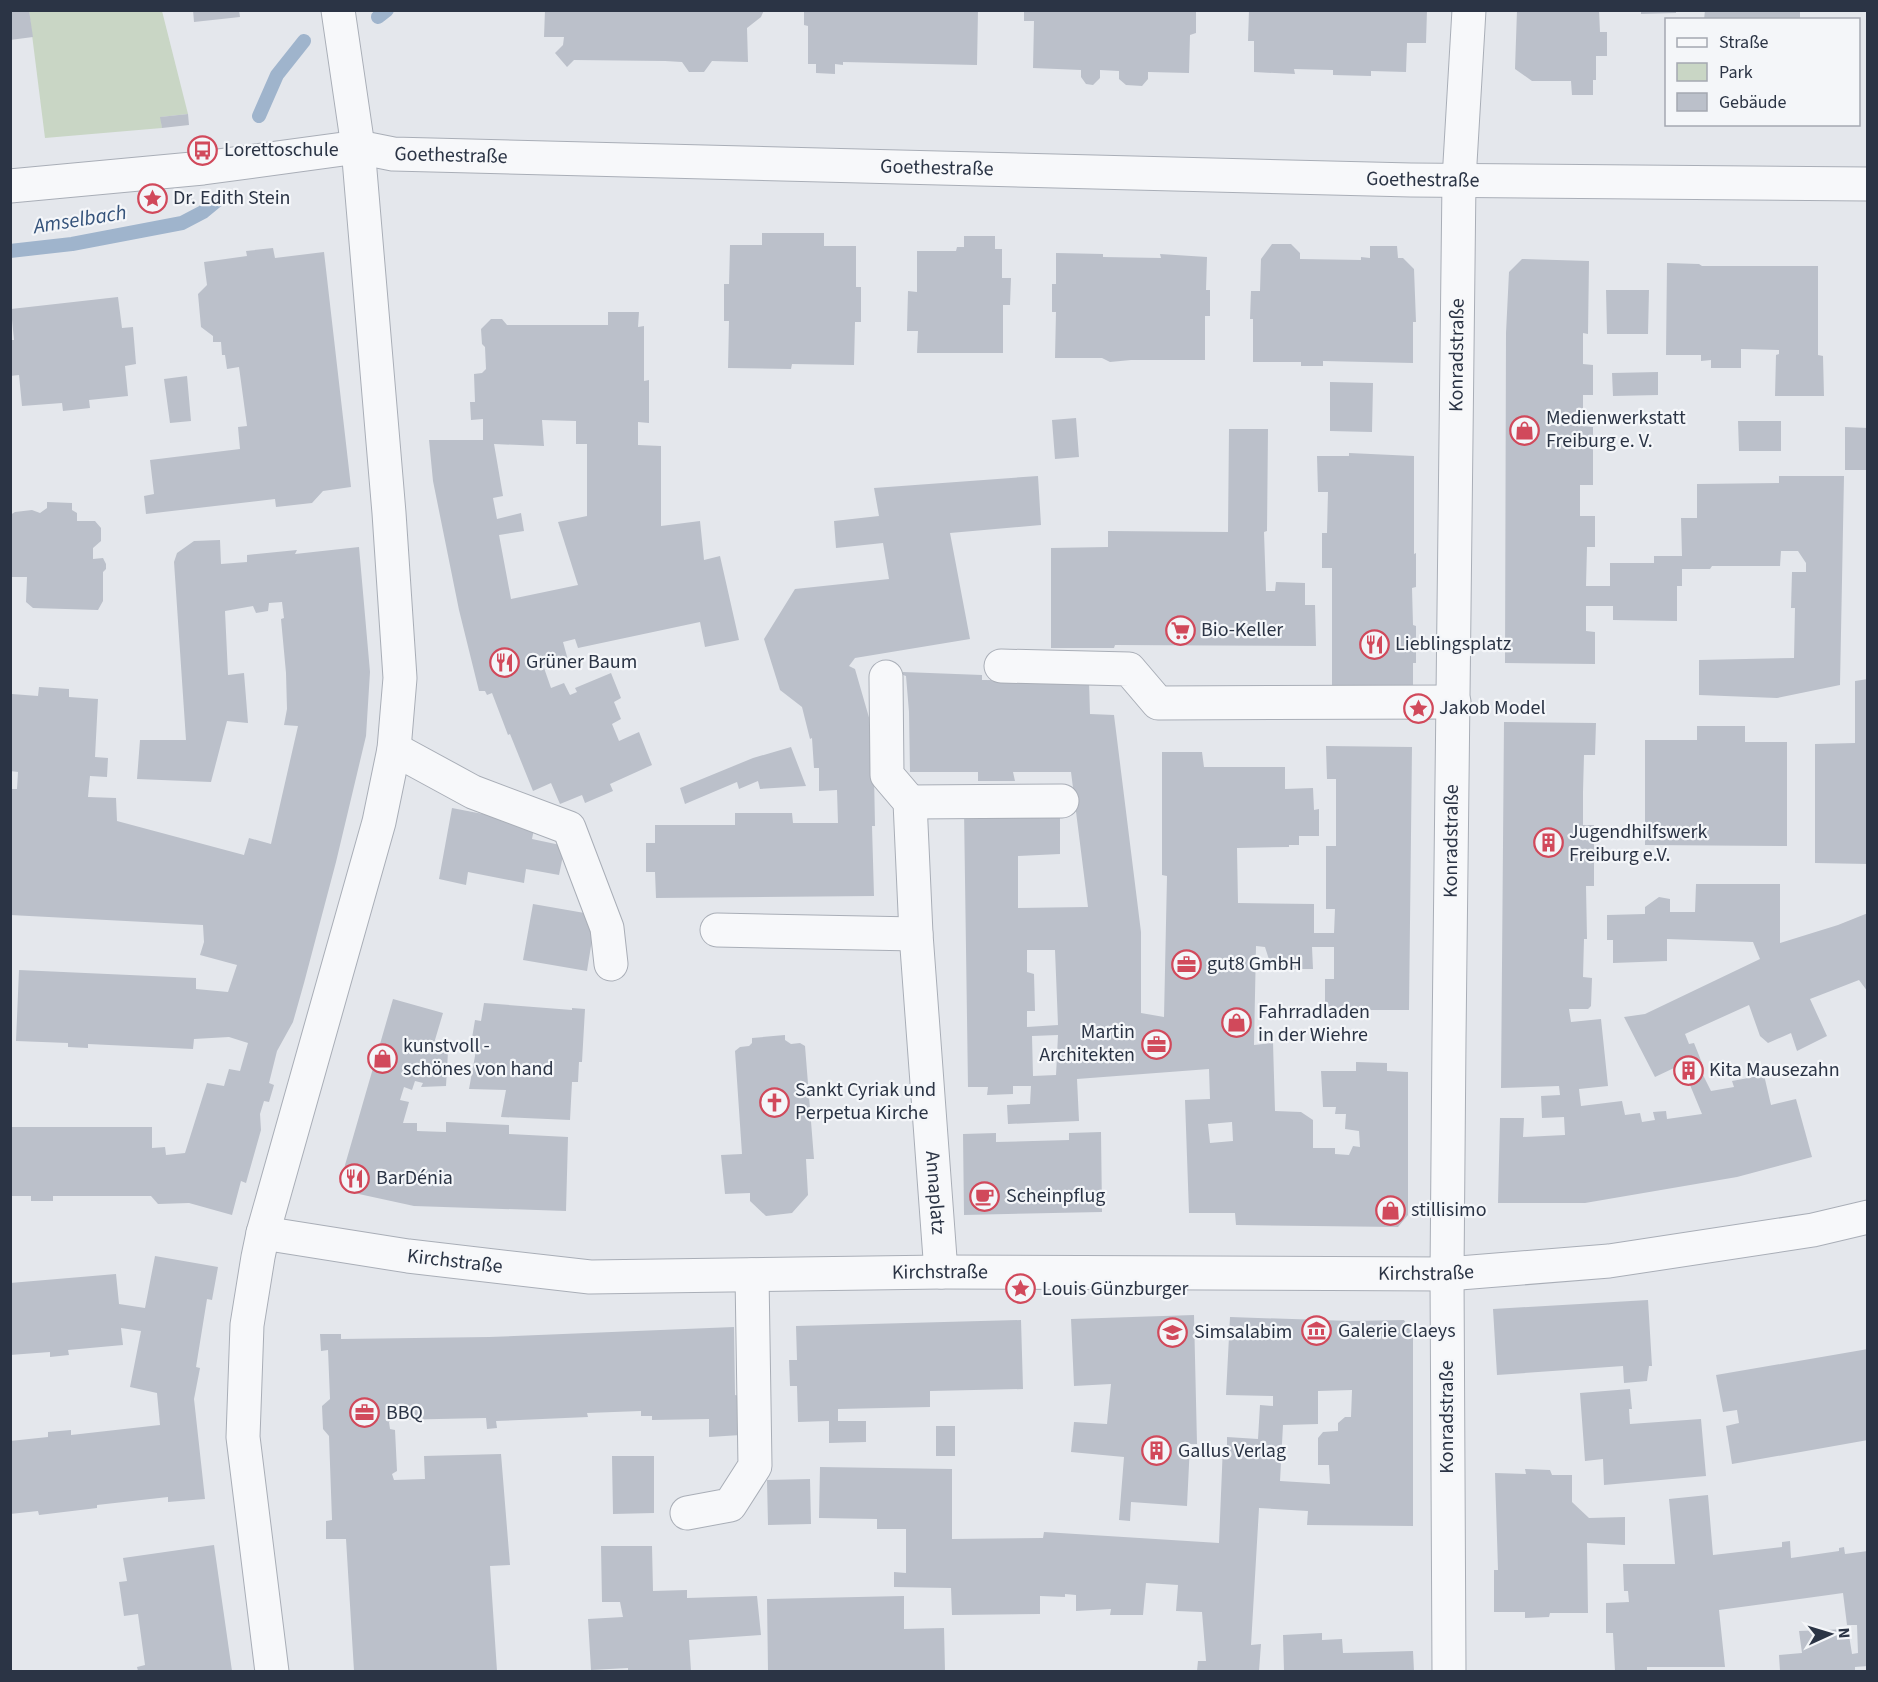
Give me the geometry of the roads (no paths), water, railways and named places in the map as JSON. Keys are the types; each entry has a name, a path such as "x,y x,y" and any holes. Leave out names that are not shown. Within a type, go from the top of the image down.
{"street":[{"path":"272,1671 243,1437 247,1325 263,1233 379,822 394,749 400,678 389,513 358,147 338,10"},
{"name":"Konradstraße","path":"1449,1671 1447,1274 1460,180 1469,10"},
{"name":"Goethestraße","path":"10,186 203,168 358,147 393,154 1460,180 1868,184"},
{"path":"1001,666 1129,669 1158,703 1454,702"},
{"path":"886,677 887,776 910,802 1062,801"},
{"path":"394,749 473,792 569,828 607,928 611,964"},
{"name":"Annaplatz","path":"910,802 916,934 942,1272"},
{"path":"717,930 916,934"},
{"name":"Kirchstraße","path":"263,1233 408,1256 590,1276 942,1272 1447,1274 1609,1261 1813,1230 1868,1218"},
{"path":"687,1513 730,1505 755,1466 752,1275"}],"waterway":[{"name":"Amselbach","path":"378,17 387,10"},
{"name":"Amselbach","path":"259,116 277,75 304,41"},
{"name":"Amselbach","path":"10,251 72,244 182,223 203,212 220,198"}],"place":[{"name":"Lorettoschule","path":"203,150"},
{"name":"Dr. Edith Stein","path":"152,198"},
{"name":"Medienwerkstatt Freiburg e. V.","path":"1525,430"},
{"name":"Bio-Keller","path":"1180,630"},
{"name":"Lieblingsplatz","path":"1374,644"},
{"name":"Grüner Baum","path":"505,662"},
{"name":"Jakob Model","path":"1418,708"},
{"name":"Jugendhilfswerk Freiburg e.V.","path":"1548,843"},
{"name":"gut8 GmbH","path":"1186,964"},
{"name":"Fahrradladen in der Wiehre","path":"1237,1023"},
{"name":"Martin Architekten","path":"1156,1044"},
{"name":"kunstvoll - schönes von hand","path":"382,1058"},
{"name":"Kita Mausezahn","path":"1688,1070"},
{"name":"Sankt Cyriak und Perpetua Kirche","path":"774,1102"},
{"name":"BarDénia","path":"355,1178"},
{"name":"Scheinpflug","path":"985,1196"},
{"name":"stillisimo","path":"1390,1210"},
{"name":"Louis Günzburger","path":"1021,1289"},
{"name":"Galerie Claeys","path":"1317,1331"},
{"name":"Simsalabim","path":"1173,1332"},
{"name":"BBQ","path":"365,1413"},
{"name":"Gallus Verlag","path":"1157,1451"}]}
